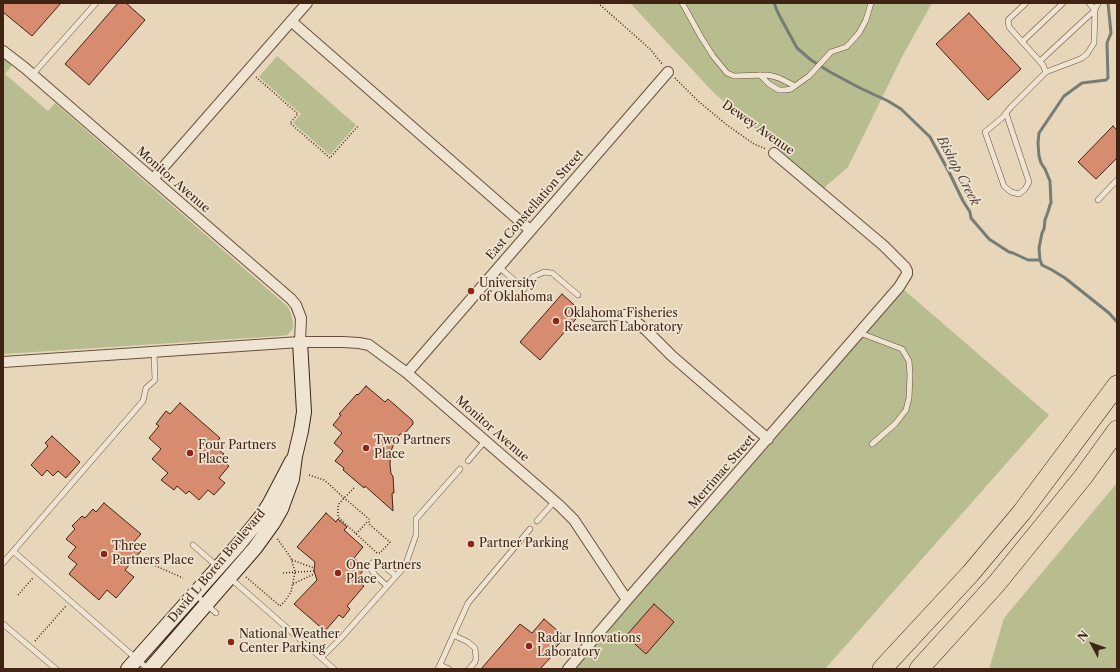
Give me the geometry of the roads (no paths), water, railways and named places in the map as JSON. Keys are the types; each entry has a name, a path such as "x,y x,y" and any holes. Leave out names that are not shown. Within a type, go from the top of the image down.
{"highway":[{"path":"882,669 970,574 1017,517 1117,385"},
{"path":"919,669 997,583 1083,477 1117,430"}],"street":[{"path":"154,179 307,3"},
{"path":"291,22 530,230"},
{"name":"Monitor Avenue","path":"3,51 33,74 291,299 296,305 301,318 300,342"},
{"name":"East Constellation Street","path":"407,373 668,72"},
{"name":"Dewey Avenue","path":"774,153 884,246 905,267 907,274 895,291"},
{"name":"Merrimac Street","path":"568,669 895,291"},
{"path":"596,316 621,314 626,315 635,321 672,356 768,439"},
{"name":"Monitor Avenue","path":"3,362 300,342 343,342 369,345 407,373 555,501 574,520 627,600"},
{"name":"David L Boren Boulevard","path":"149,669 211,609 230,578 270,536 273,523 286,498 292,479 304,412 300,342"},
{"name":"David L Boren Boulevard","path":"132,664 261,517 295,456"}],"lane":[{"path":"33,74 96,3"},
{"path":"682,3 713,56 727,73 734,76 766,75 779,78 795,86"},
{"path":"760,75 769,84 779,90 791,89 809,76 831,52 846,47 850,43 859,33 866,20 871,3"},
{"path":"1026,3 1008,20 1009,27 1040,61 1046,72"},
{"path":"1022,42 1063,3"},
{"path":"1089,3 1095,10"},
{"path":"1006,113 1028,182 1025,189 1019,194 1011,192 1004,186 985,132 1002,118 1006,113 1011,107 1046,72 1082,58 1091,49 1094,43 1095,10 1098,3"},
{"path":"1040,61 1095,10"},
{"path":"1098,200 1117,180"},
{"path":"499,267 524,289 533,278 544,272 552,273 578,295"},
{"path":"860,332 902,349 909,361 909,398 906,410 895,424 872,444"},
{"path":"3,563 143,401 146,388 155,380 154,352"},
{"path":"468,461 485,441"},
{"path":"321,658 342,637 405,566 416,535 416,519 460,469"},
{"path":"537,521 555,501"},
{"path":"252,527 270,536"},
{"path":"449,669 439,667 471,599 530,529"},
{"path":"193,545 334,669"},
{"path":"13,551 70,601 132,664 149,669"},
{"path":"387,586 375,574 371,568 371,564 375,561 379,562 396,576"},
{"path":"194,594 211,609"},
{"path":"3,624 56,669"},
{"path":"454,635 468,642 474,648 476,658 475,662 469,669"}],"waterway":[{"name":"Bishop Creek","path":"774,3 797,48 811,60 830,72 901,109 930,137 970,212 971,218 989,239 1009,252 1028,260 1040,260"},
{"path":"1108,3 1111,33 1107,43 1108,78 1106,80 1082,83 1064,96 1039,133 1039,156 1050,181 1051,203 1045,220 1039,248 1042,265 1065,278 1109,313 1117,322"}],"place":[{"name":"University of Oklahoma","path":"471,291"},
{"name":"Oklahoma Fisheries Research Laboratory","path":"556,321"},
{"name":"Two Partners Place","path":"366,448"},
{"name":"Four Partners Place","path":"190,453"},
{"name":"Partner Parking","path":"471,544"},
{"name":"Three Partners Place","path":"104,554"},
{"name":"One Partners Place","path":"338,573"},
{"name":"National Weather Center Parking","path":"231,642"},
{"name":"Radar Innovations Laboratory","path":"529,646"}]}
